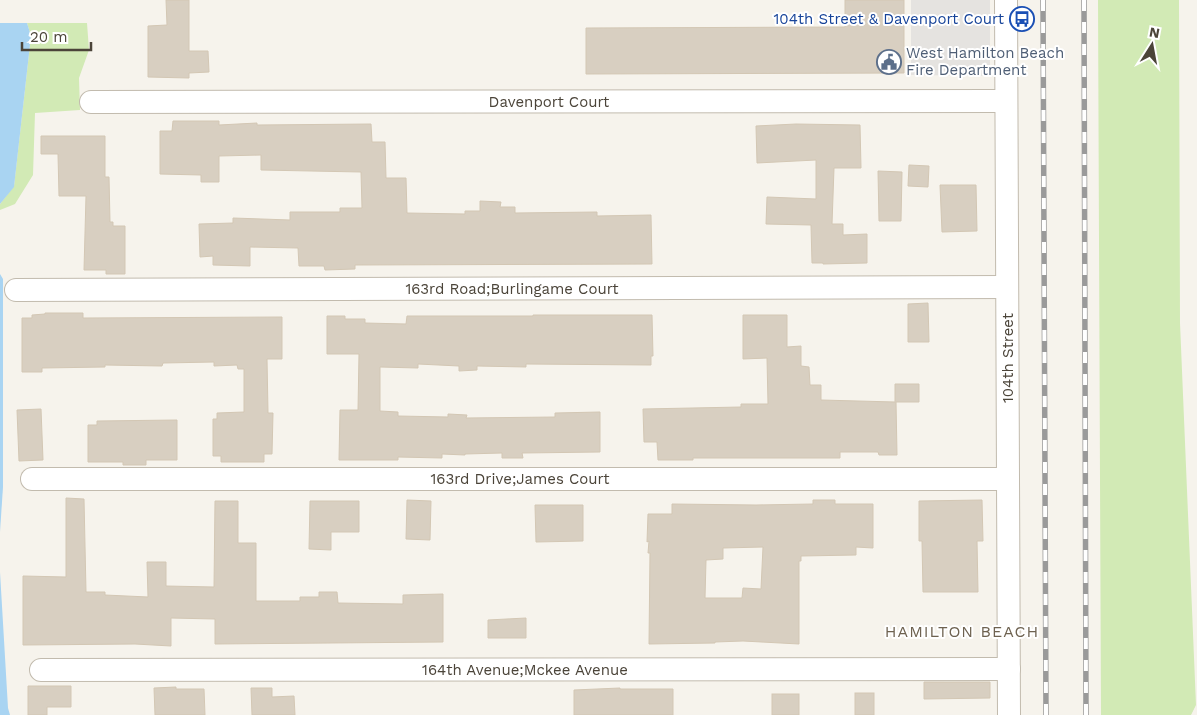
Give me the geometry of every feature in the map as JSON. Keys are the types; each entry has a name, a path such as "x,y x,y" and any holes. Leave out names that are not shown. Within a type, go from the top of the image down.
{"street":[{"name":"104th Street","path":"1006,0 1009,715"},
{"name":"Davenport Court","path":"91,102 1006,101"},
{"name":"163rd Road;Burlingame Court","path":"16,290 1007,287"},
{"name":"163rd Drive;James Court","path":"32,478 1008,479"},
{"name":"164th Avenue;Mckee Avenue","path":"41,670 1009,669"}],"green space":[{"path":"1098,0 1179,0 1180,323 1196,705 1191,715 1101,715"},
{"path":"27,23 87,23 89,50 79,78 80,110 35,113 33,175 15,204 0,210 0,204 14,186 31,36"}],"shaded area":[{"path":"911,0 990,0 990,76 911,75"}],"water":[{"path":"0,0 13,0 27,23 31,36 14,187 0,204"},
{"path":"0,274 3,279 3,487 0,532"},
{"path":"0,572 8,708 10,715 0,715"}],"pier":[{"path":"0,0 16,0 29,23 0,23"}],"building":[{"path":"166,0 189,0 189,51 208,51 209,72 189,73 189,78 148,77 148,26 167,25"},
{"path":"845,0 904,0 904,73 586,74 586,28 845,27"},
{"path":"173,121 219,121 219,125 257,123 257,125 371,124 372,142 385,142 386,178 406,178 407,213 465,214 465,211 480,211 480,201 501,202 500,207 515,207 515,213 597,212 597,216 651,215 652,264 355,265 355,269 325,270 324,266 299,266 298,248 250,247 250,266 213,265 213,256 200,257 199,224 233,223 233,218 290,220 290,212 340,212 340,208 362,208 361,172 261,170 261,155 219,156 219,182 201,182 201,175 160,174 160,131 172,131"},
{"path":"796,124 860,125 861,168 834,168 832,224 843,224 843,235 867,234 867,263 812,263 811,225 766,224 767,197 816,199 816,160 757,163 756,126"},
{"path":"41,136 105,136 105,177 109,177 110,222 113,222 113,226 125,226 125,274 106,274 106,270 84,270 86,196 59,196 58,154 41,154"},
{"path":"909,165 929,166 928,187 908,186"},
{"path":"878,171 902,172 901,221 879,221"},
{"path":"940,185 976,185 977,231 942,232"},
{"path":"928,303 929,342 908,342 908,304"},
{"path":"83,313 83,318 282,317 282,359 267,359 268,413 273,413 272,454 264,454 264,462 221,462 221,456 213,456 213,419 217,419 217,413 244,412 244,369 238,369 237,365 214,366 214,362 163,363 162,366 105,365 105,367 42,368 42,372 22,372 22,318 32,318 32,315"},
{"path":"652,315 653,356 651,356 651,365 526,364 526,367 477,366 477,370 459,371 459,366 418,364 418,368 380,367 380,411 398,412 398,416 448,417 448,414 467,415 466,418 555,417 555,413 600,412 600,452 522,453 523,458 502,458 502,453 442,454 442,458 398,457 398,460 339,460 340,410 358,410 359,354 327,354 327,316 345,316 345,319 365,319 365,323 406,324 407,316"},
{"path":"743,315 787,315 787,347 801,346 801,366 809,367 810,385 821,385 821,400 895,402 895,384 919,384 919,402 896,402 897,455 879,455 878,452 840,452 840,458 693,458 693,460 658,460 657,442 644,442 643,409 741,407 741,404 768,404 767,358 743,359"},
{"path":"41,409 43,460 19,461 17,410"},
{"path":"177,420 177,460 146,460 146,465 123,465 123,462 88,462 88,425 97,425 97,421"},
{"path":"66,498 84,499 86,592 105,592 105,595 148,597 147,562 166,562 166,586 214,587 215,501 238,501 238,543 256,543 256,601 300,601 300,597 319,597 319,592 337,592 338,603 403,604 403,595 443,594 443,642 215,644 215,619 171,618 171,646 135,644 23,645 23,576 66,577"},
{"path":"407,500 431,501 430,540 406,539"},
{"path":"813,500 835,500 835,504 873,504 873,548 856,547 856,555 801,556 801,561 799,561 799,644 743,641 649,644 650,553 648,553 649,541 647,542 648,514 672,514 672,504 813,504","holes":["763,547 761,589 743,588 742,598 705,598 706,560 723,559 723,548"]},
{"path":"982,500 983,541 977,541 978,592 923,592 922,541 919,541 919,501"},
{"path":"310,501 359,501 359,532 331,532 331,550 309,549"},
{"path":"535,505 583,505 583,541 536,542"},
{"path":"526,618 526,638 488,638 488,620"},
{"path":"924,682 990,682 990,698 924,699"},
{"path":"28,686 71,686 71,707 47,707 47,715 28,715"},
{"path":"176,687 176,689 204,689 205,715 155,715 154,688"},
{"path":"251,688 272,688 272,697 294,696 295,715 252,715"},
{"path":"620,688 673,689 673,715 574,715 574,690"},
{"path":"855,693 874,693 874,715 855,715"},
{"path":"772,694 799,694 799,715 772,715"}],"railway":[{"path":"1043,0 1046,715"},
{"path":"1084,0 1086,715"}],"place":[{"name":"104th Street & Davenport Court","path":"1022,19"},
{"name":"West Hamilton Beach Fire Department","path":"889,62"}],"district":[{"name":"HAMILTON BEACH","path":"962,631"}]}
